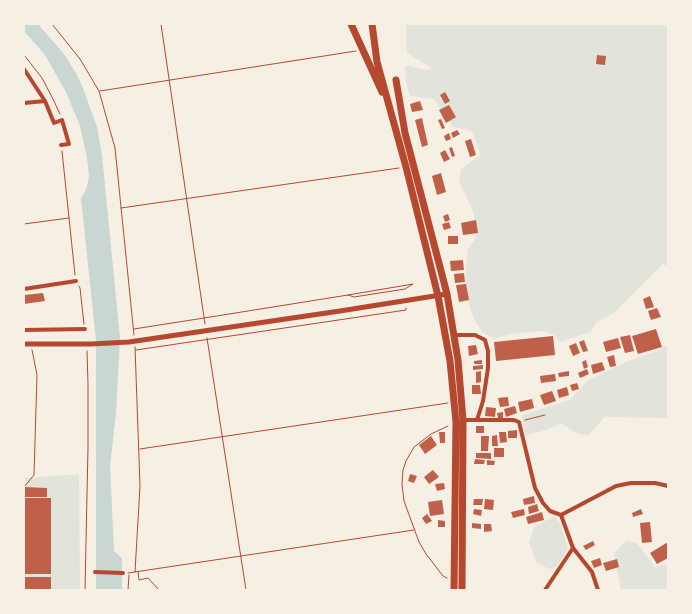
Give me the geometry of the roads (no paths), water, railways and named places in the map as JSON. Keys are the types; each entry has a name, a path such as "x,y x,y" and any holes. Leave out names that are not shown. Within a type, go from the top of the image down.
{"main road":[{"path":"351,24 391,113"},
{"path":"372,24 377,62 406,166 438,296 450,361 454,402 458,421 454,586"},
{"path":"396,80 405,133 447,294 454,335 458,421 462,590"}],"street":[{"path":"24,69 44,101 54,123 62,120 69,144 61,145"},
{"path":"24,103 44,101"},
{"path":"24,289 76,281"},
{"path":"24,344 91,344 129,342 447,294"},
{"path":"24,330 85,329"},
{"path":"454,335 475,335 484,340 488,351 488,368 484,395 476,420"},
{"path":"458,421 514,420 519,422 535,488 543,503 550,511 561,515 616,486 631,483 655,483 668,486"},
{"path":"561,515 573,548 592,572 598,590"},
{"path":"545,590 573,548"},
{"path":"95,572 123,573"}]}
